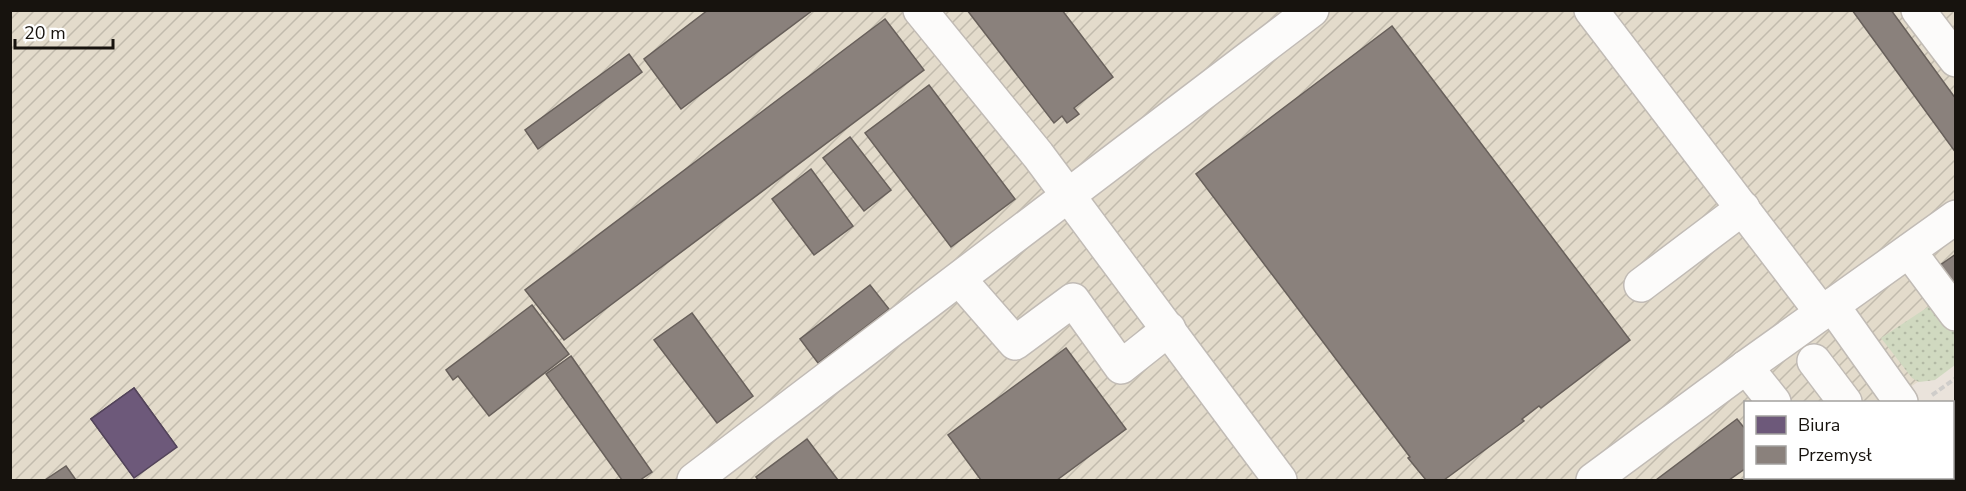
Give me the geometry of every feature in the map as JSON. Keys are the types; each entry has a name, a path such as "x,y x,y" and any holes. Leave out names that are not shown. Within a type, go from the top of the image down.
{"lane":[{"path":"920,10 1038,155 1280,480"},
{"path":"694,480 960,280 1312,10"},
{"path":"1591,10 1743,208 1827,309 1913,401"},
{"path":"1918,10 1956,60"},
{"path":"1641,285 1743,208"},
{"path":"1593,480 1956,217"},
{"path":"1909,251 1956,314"},
{"path":"960,280 1015,343 1073,300 1121,367 1169,329"},
{"path":"1814,361 1844,401"},
{"path":"1746,367 1773,401"}],"path":[{"path":"1913,401 1956,378"}],"shaded area":[{"path":"10,11 1955,11 1955,357 1889,401 1744,401 1744,479 1774,479 1772,480 11,480"}],"green space":[{"path":"1937,301 1955,327 1955,365 1935,380 1919,382 1912,378 1881,338"}],"building: Biura":[{"path":"134,388 176,446 134,477 91,419"},
{"path":"134,388 177,447 134,478 91,419"}],"building: Przemysł":[{"path":"708,10 813,10 681,109 644,59"},
{"path":"967,10 1062,10 1113,77 1074,108 1079,114 1067,123 1062,116 1054,123"},
{"path":"1852,10 1891,10 1956,99 1956,153"},
{"path":"885,19 924,70 564,340 525,290"},
{"path":"1392,26 1630,340 1541,408 1539,406 1522,419 1524,421 1444,480 1426,480 1408,458 1410,457 1196,174"},
{"path":"629,54 642,72 538,149 525,130"},
{"path":"929,85 1015,199 951,247 865,133"},
{"path":"850,137 891,190 864,211 823,158"},
{"path":"811,169 853,226 814,255 772,199"},
{"path":"1956,254 1956,294 1936,268"},
{"path":"870,285 889,309 818,363 800,339"},
{"path":"532,305 569,354 489,416 458,376 453,380 446,370"},
{"path":"692,313 753,396 717,423 654,340"},
{"path":"1066,348 1126,429 1057,480 981,480 948,435"},
{"path":"571,356 652,472 640,480 622,480 546,374"},
{"path":"1737,419 1744,428 1744,469 1729,480 1656,480"},
{"path":"807,439 838,480 758,480 756,477"},
{"path":"66,466 76,480 45,480"}]}
